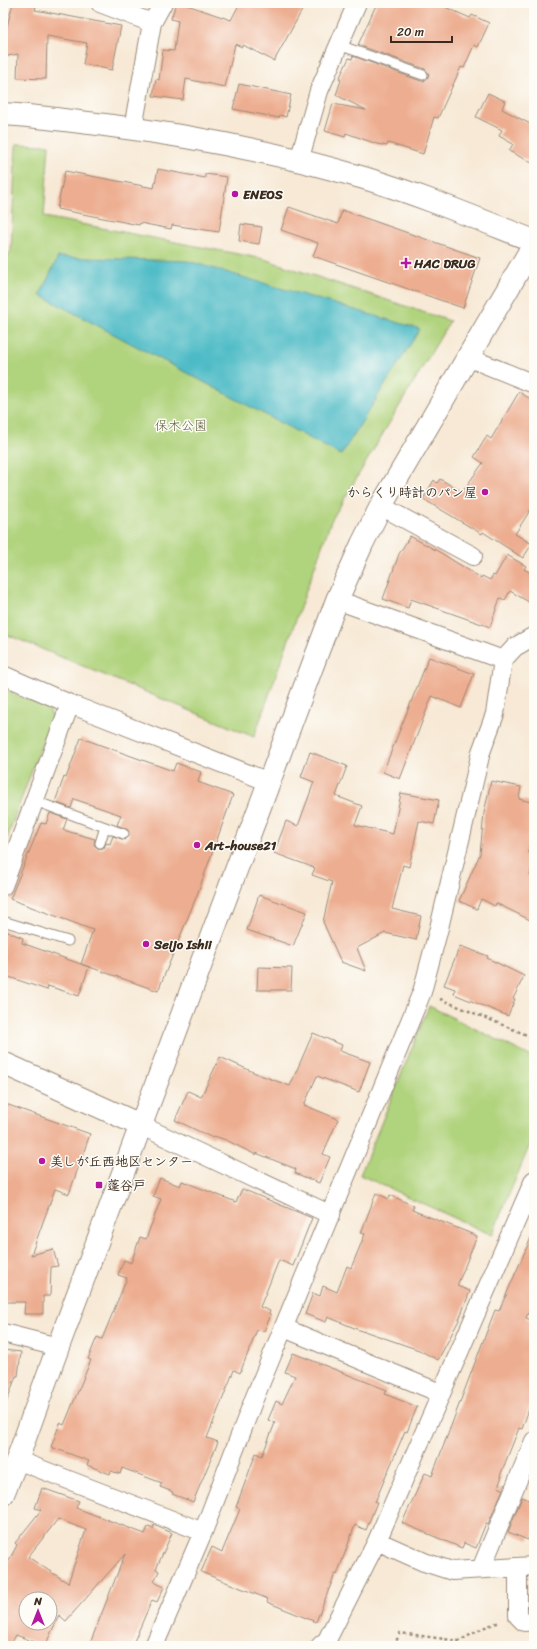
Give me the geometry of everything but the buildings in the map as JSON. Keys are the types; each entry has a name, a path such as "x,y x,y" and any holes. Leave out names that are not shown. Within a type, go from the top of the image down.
{"street":[{"path":"100,3 152,23"},
{"path":"133,128 152,23 163,3"},
{"path":"299,161 319,91 357,3"},
{"path":"3,114 31,115 133,128 218,142 299,161 364,178 407,193 534,243 381,506 337,600 140,1125 17,1460 3,1494"},
{"path":"467,357 534,384"},
{"path":"381,506 473,556"},
{"path":"337,600 503,660"},
{"path":"154,1646 203,1532 284,1328 422,992 439,928 481,752 495,714 503,660 515,647 534,636"},
{"path":"3,675 70,704 269,782"},
{"path":"3,886 70,704"},
{"path":"3,1063 140,1125 331,1215"},
{"path":"320,1646 327,1640 377,1541 440,1393 534,1180"},
{"path":"284,1328 440,1393"},
{"path":"3,1333 58,1347"},
{"path":"481,1569 534,1441"},
{"path":"17,1460 203,1532"},
{"path":"377,1541 424,1562 452,1571 526,1567 526,1618"}],"lane":[{"path":"339,45 423,75"},
{"path":"34,801 124,834"},
{"path":"100,843 105,827"},
{"path":"3,921 68,941"}],"path":[{"path":"422,992 534,1038"},
{"path":"394,1646 400,1633 459,1641 485,1627 526,1618"},
{"path":"459,1641 459,1646"}],"green space":[{"name":"保木公園","path":"16,144 49,145 44,217 264,259 450,321 331,521 254,737 3,633 3,263 11,251"},
{"path":"3,688 49,709 52,716 3,849"},
{"path":"429,1006 534,1058 534,1135 492,1235 360,1175"}],"water":[{"path":"58,257 188,261 420,329 341,455 40,295"}],"place":[{"name":"ENEOS","path":"235,194"},
{"name":"HAC DRUG","path":"406,263"},
{"name":"からくり時計のパン屋","path":"485,492"},
{"name":"Art-house21","path":"197,845"},
{"name":"Seijo Ishii","path":"146,944"},
{"name":"美しが丘西地区センター","path":"42,1161"},
{"name":"蓬谷戸","path":"99,1185"}]}
